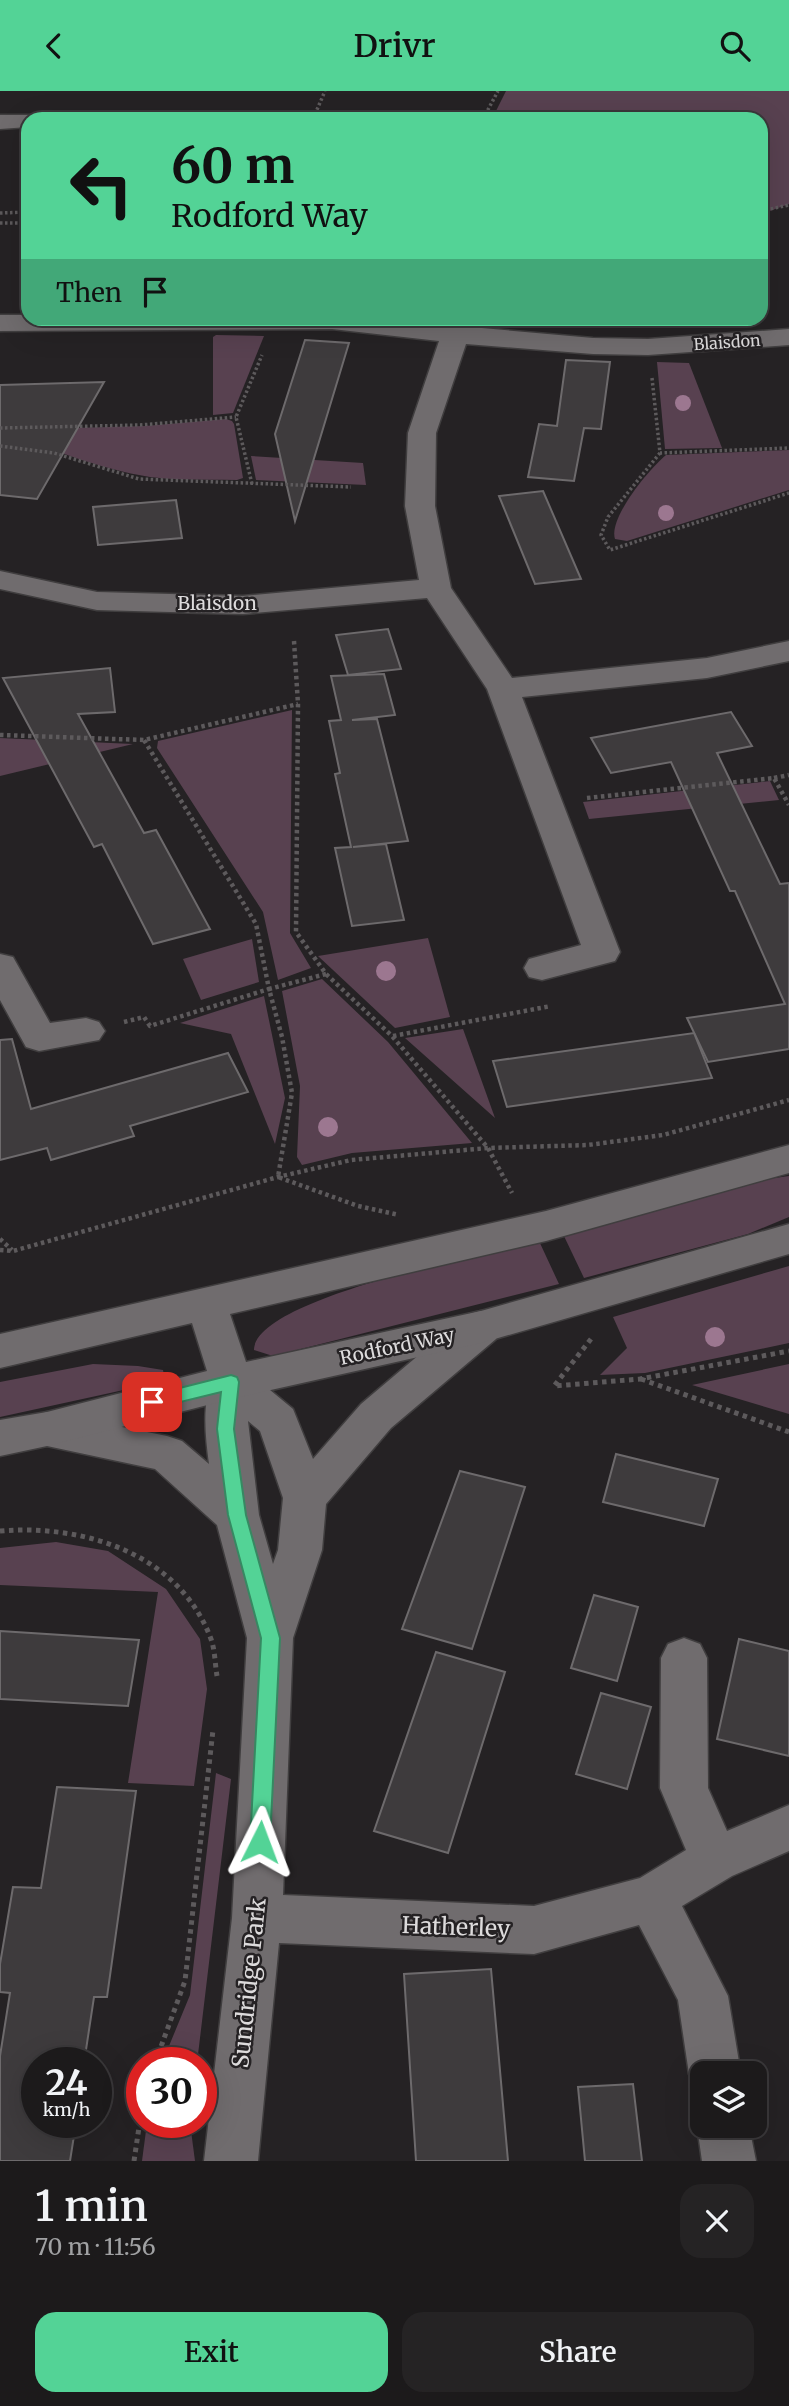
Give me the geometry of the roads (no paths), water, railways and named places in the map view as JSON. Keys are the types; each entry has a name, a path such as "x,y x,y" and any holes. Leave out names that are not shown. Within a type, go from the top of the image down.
{"street":[{"path":"0,122 21,120"},
{"name":"Blaisdon","path":"0,323 21,323"},
{"name":"Blaisdon","path":"376,326 593,346 648,347 789,337"},
{"path":"454,335 422,433 420,506 436,588 503,689 602,952 542,968"},
{"name":"Blaisdon","path":"0,580 97,601 243,605 436,588"},
{"path":"503,689 707,668 789,651"},
{"path":"0,966 39,1038 86,1031"},
{"path":"0,1351 546,1226 789,1160"},
{"name":"Rodford Way","path":"0,1437 47,1429 231,1382 481,1327 789,1239"},
{"path":"207,1305 231,1382"},
{"path":"305,1498 376,1416 481,1327"},
{"name":"Sundridge Park","path":"231,1382 278,1421 305,1498 300,1550 270,1638 257,1918 231,2161"},
{"name":"Sundridge Park","path":"231,1382 226,1429 237,1515 270,1638"},
{"path":"47,1429 167,1454 237,1515"},
{"path":"684,1658 684,1788 715,1860"},
{"name":"Hatherley","path":"257,1918 534,1930 652,1898 715,1860 789,1827"},
{"path":"652,1898 703,1996 713,2061"},
{"path":"725,2138 729,2161"}]}
